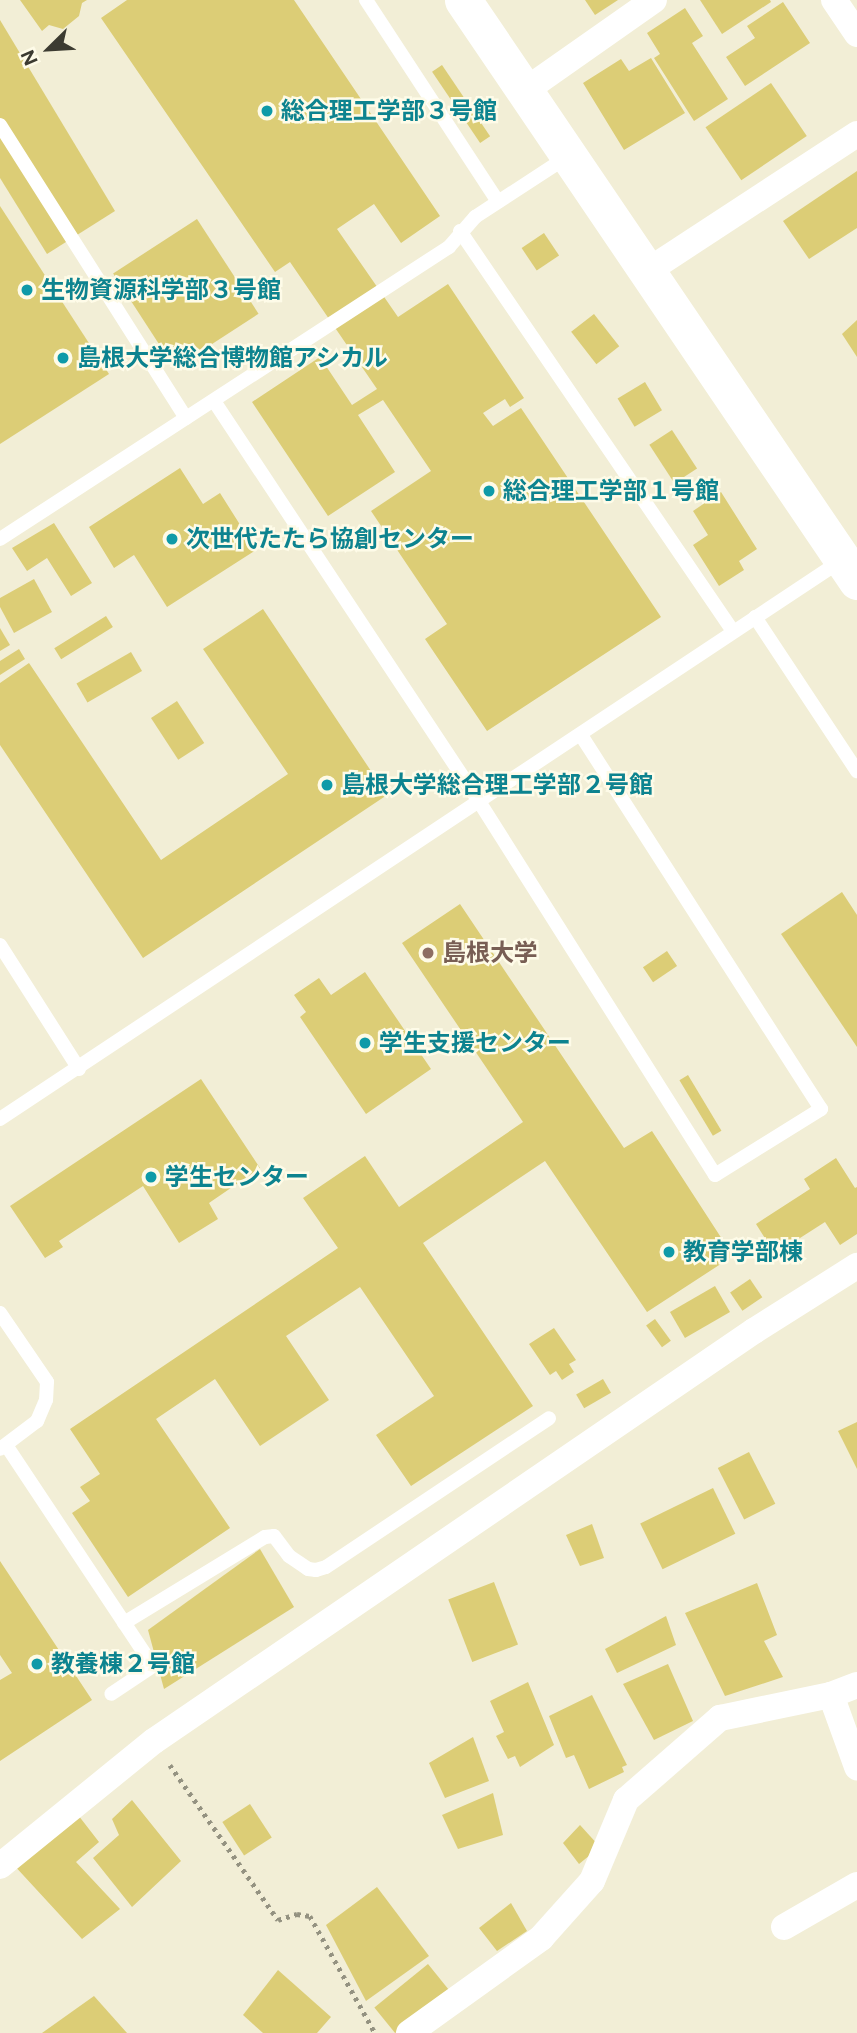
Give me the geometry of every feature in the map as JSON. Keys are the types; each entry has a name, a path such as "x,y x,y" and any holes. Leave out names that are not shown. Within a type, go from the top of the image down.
{"street":[{"path":"463,0 567,157 850,570"},
{"path":"523,92 654,0"},
{"path":"834,0 857,34"},
{"path":"646,272 857,134"},
{"path":"0,1866 153,1741 754,1331 857,1266"},
{"path":"409,2033 541,1938 592,1881 626,1800 720,1718 831,1695 857,1685"},
{"path":"831,1695 857,1767"},
{"path":"784,1927 857,1885"}],"lane":[{"path":"366,0 498,202"},
{"path":"0,125 186,418"},
{"path":"0,540 449,247 460,230 567,157"},
{"path":"460,230 733,631"},
{"path":"214,401 480,803 715,1175 821,1110 581,735"},
{"path":"0,1119 480,803 733,631 755,617 850,570"},
{"path":"755,617 857,771"},
{"path":"0,945 79,1069"},
{"path":"0,1313 47,1382 46,1400 37,1421 3,1447 153,1666 111,1694"},
{"path":"124,1623 265,1537 274,1536 289,1556 308,1569 326,1567 549,1418"}],"path":[{"path":"153,1741 278,1920 297,1914 310,1916 375,2033"}],"building":[{"path":"20,0 87,0 82,3 79,16 63,29 49,25 42,31"},
{"path":"127,0 294,0 440,216 401,243 374,204 337,229 398,317 448,284 524,398 510,407 505,399 483,413 493,426 521,408 661,617 487,731 425,639 447,624 371,511 431,471 383,400 358,415 395,472 328,516 252,402 320,357 352,405 377,389 290,262 275,272 101,18"},
{"path":"585,0 618,0 595,15"},
{"path":"700,0 770,0 771,2 722,34"},
{"path":"783,2 810,43 745,86 726,57 755,38 747,26"},
{"path":"685,8 703,36 692,43 728,99 694,121 654,58 660,54 647,33"},
{"path":"0,20 115,211 47,254 0,178"},
{"path":"651,58 685,113 624,150 583,83 621,59 629,71"},
{"path":"442,65 490,136 480,143 432,72"},
{"path":"771,83 807,136 741,180 706,127"},
{"path":"857,171 857,228 809,259 783,221"},
{"name":"生物資源科学部３号館","path":"0,206 109,374 0,444"},
{"path":"197,219 259,314 175,368 113,273"},
{"path":"544,233 559,255 537,270 522,248"},
{"path":"594,314 619,346 596,364 571,332"},
{"path":"857,320 857,357 842,334"},
{"path":"645,382 662,410 635,427 618,398"},
{"path":"672,430 697,469 674,483 649,445"},
{"name":"次世代たたら協創センター","path":"180,468 203,504 220,493 256,550 167,607 134,555 114,568 89,527"},
{"path":"721,492 757,549 739,561 744,570 719,586 693,545 708,535 693,511"},
{"path":"54,523 92,583 71,596 47,558 27,571 12,548"},
{"path":"34,579 52,612 14,633 0,607 0,598"},
{"name":"島根大学総合理工学部２号館","path":"263,609 387,795 143,958 0,745 0,683 29,663 161,860 288,774 203,649"},
{"path":"106,616 113,627 61,659 54,648"},
{"path":"0,628 10,645 0,651"},
{"path":"19,649 25,659 0,675 0,661"},
{"path":"131,652 142,671 87,703 76,684"},
{"path":"177,701 204,743 178,760 151,718"},
{"path":"842,892 857,915 857,1047 781,934"},
{"name":"教育学部棟","path":"460,904 624,1148 652,1131 733,1256 647,1312 545,1161 423,1243 533,1406 411,1486 376,1435 434,1396 360,1287 286,1336 329,1400 260,1446 215,1379 156,1419 230,1528 128,1597 72,1513 90,1501 80,1487 100,1474 70,1429 338,1248 303,1198 365,1156 399,1207 523,1122 402,943"},
{"path":"667,951 677,966 653,982 643,967"},
{"name":"学生支援センター","path":"365,972 431,1069 366,1114 300,1017 306,1012 294,995 319,978 331,995"},
{"path":"688,1075 721,1131 713,1136 679,1080"},
{"name":"学生センター","path":"201,1079 260,1168 209,1203 218,1219 179,1243 143,1186 59,1241 63,1247 45,1258 10,1206"},
{"path":"836,1158 855,1188 857,1187 857,1234 840,1245 825,1222 775,1254 756,1224 810,1189 804,1179"},
{"path":"750,1279 762,1297 742,1311 730,1292"},
{"path":"715,1286 730,1312 685,1338 670,1312"},
{"path":"655,1319 671,1341 662,1347 646,1325"},
{"path":"554,1328 576,1360 569,1364 574,1372 562,1380 556,1371 550,1375 529,1344"},
{"path":"603,1379 611,1393 584,1408 576,1394"},
{"path":"857,1422 857,1469 838,1431"},
{"path":"749,1452 775,1504 744,1520 718,1468"},
{"path":"713,1488 735,1534 663,1569 640,1524"},
{"path":"592,1524 604,1558 580,1566 566,1535"},
{"path":"260,1549 294,1607 164,1689 148,1630"},
{"name":"教養棟２号館","path":"0,1561 92,1700 0,1761 0,1680 12,1673 0,1655"},
{"path":"494,1582 518,1645 472,1662 448,1600"},
{"path":"757,1583 777,1635 764,1641 783,1677 725,1696 685,1613"},
{"path":"666,1616 676,1645 617,1673 605,1649"},
{"path":"668,1664 693,1721 654,1740 623,1684"},
{"path":"528,1682 554,1745 520,1767 515,1756 508,1759 496,1736 504,1732 490,1701"},
{"path":"592,1695 627,1765 622,1767 624,1772 589,1789 574,1755 566,1758 549,1716"},
{"path":"473,1737 489,1781 445,1798 429,1763"},
{"path":"493,1793 503,1835 458,1849 442,1815"},
{"path":"132,1800 181,1861 132,1907 93,1858 119,1835 112,1819"},
{"path":"250,1804 272,1838 244,1856 222,1822"},
{"path":"75,1811 99,1842 76,1862 120,1909 82,1939 12,1863"},
{"path":"580,1825 600,1847 579,1864 563,1843"},
{"path":"377,1887 429,1956 366,2001 326,1925"},
{"path":"511,1903 527,1931 497,1951 479,1928"},
{"path":"428,1964 449,1990 395,2033 374,2007"},
{"path":"278,1970 331,2017 317,2033 263,2033 243,2015"},
{"path":"94,1996 127,2033 42,2033"}],"place":[{"name":"総合理工学部３号館","path":"267,111"},
{"name":"生物資源科学部３号館","path":"27,290"},
{"name":"島根大学総合博物館アシカル","path":"63,358"},
{"name":"総合理工学部１号館","path":"489,491"},
{"name":"次世代たたら協創センター","path":"172,539"},
{"name":"島根大学総合理工学部２号館","path":"327,785"},
{"name":"島根大学","path":"428,953"},
{"name":"学生支援センター","path":"365,1043"},
{"name":"学生センター","path":"151,1177"},
{"name":"教育学部棟","path":"669,1252"},
{"name":"教養棟２号館","path":"37,1664"}]}
